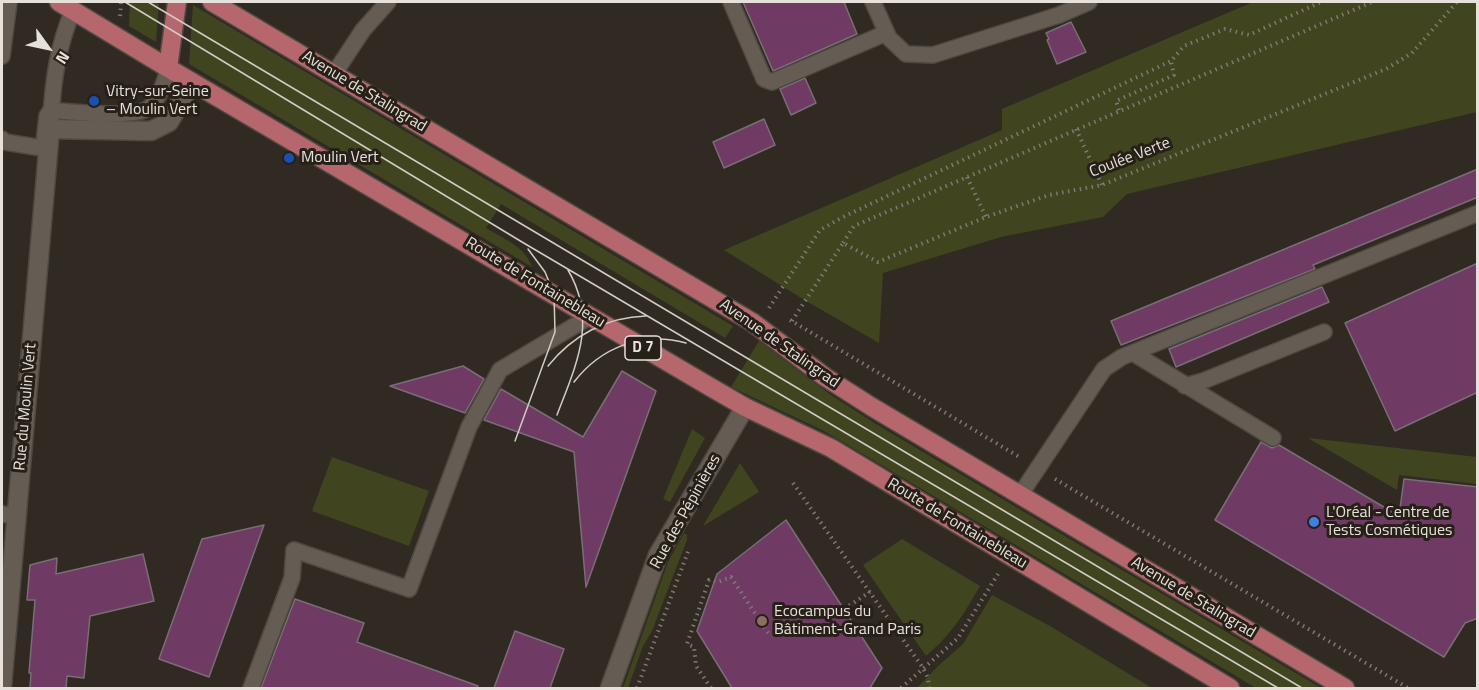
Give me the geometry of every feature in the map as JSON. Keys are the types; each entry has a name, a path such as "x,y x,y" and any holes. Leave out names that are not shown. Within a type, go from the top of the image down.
{"main road":[{"path":"168,68 177,2"},
{"name":"Avenue de Stalingrad","path":"212,2 752,322 825,377 872,408 1345,688"},
{"name":"Route de Fontainebleau","path":"66,6 746,407 831,448 1230,688"}],"street":[{"path":"50,129 151,131 169,122 192,82"},
{"name":"Rue du Moulin Vert","path":"2,686 10,515 46,148 50,129"},
{"name":"Rue des Pépinières","path":"610,688 658,555 746,407"}],"lane":[{"path":"2,56 9,2"},
{"path":"334,74 363,30 388,2"},
{"path":"731,2 764,79 772,82 886,33"},
{"path":"873,2 889,38 906,54 933,55 1059,15 1089,2"},
{"name":"Rue du Moulin Vert","path":"50,129 54,73 63,34 66,6"},
{"path":"51,110 95,113 139,112 151,107 166,81 168,68"},
{"name":"Rue du Moulin Vert","path":"46,148 47,116 51,110"},
{"path":"2,139 5,142 46,148"},
{"path":"1020,495 1104,369 1133,353 1478,213"},
{"path":"251,688 292,578 294,550 409,589 469,427 500,370 591,316"},
{"path":"1185,386 1203,381 1324,332"},
{"path":"1133,353 1273,438"},
{"name":"Rue du Moulin Vert","path":"2,625 10,515"}],"path":[{"path":"770,308 820,230 1171,61 1184,46 1225,28 1249,35 1321,2"},
{"path":"792,321 854,226 1372,2"},
{"name":"Coulée Verte","path":"843,243 878,262 986,217 1049,195 1102,185 1386,69 1412,53 1457,2"},
{"path":"1119,110 1116,101 1174,75 1171,61"},
{"path":"1076,129 1102,185"},
{"path":"967,177 986,217"},
{"path":"763,304 777,312"},
{"path":"784,317 1408,688"},
{"path":"793,483 923,668 928,678 928,688"},
{"path":"637,688 695,534 678,522"},
{"path":"901,688 958,638 1010,555"},
{"path":"711,688 696,666 694,647 687,644 709,580 718,582 731,577 768,633"},
{"path":"844,609 870,592"}],"green space":[{"path":"130,2 159,2 156,42 129,26"},
{"path":"1253,2 1477,2 1477,112 1127,194 1103,217 1001,237 883,273 879,343 724,250 1002,130 1002,109"},
{"path":"193,5 733,326 725,338 501,204 486,228 506,239 525,254 532,267 189,64"},
{"path":"759,341 831,395 876,424 1321,688 1256,688 824,431 731,387"},
{"path":"692,429 705,438 670,502 663,499"},
{"path":"1308,438 1477,457 1477,484 1399,475 1397,490"},
{"path":"332,457 429,491 409,546 312,511"},
{"path":"740,463 759,492 703,526"},
{"path":"684,533 687,535 687,540 652,631 643,646 628,688 623,688 668,562"},
{"path":"902,539 980,586 956,624 926,656 863,565"},
{"path":"992,595 1050,626 1152,688 917,688 963,644"}],"building":[{"path":"743,2 844,2 857,34 773,71"},
{"path":"1071,22 1086,52 1057,64 1046,33"},
{"path":"805,78 816,103 791,115 780,89"},
{"path":"764,119 775,145 724,168 713,142"},
{"path":"1478,169 1478,197 1313,265 1315,269 1121,345 1111,321"},
{"path":"1478,263 1478,392 1395,431 1345,323"},
{"path":"1322,287 1329,302 1176,367 1169,349"},
{"path":"463,366 484,379 465,413 390,386"},
{"path":"622,371 656,391 586,587 574,452 484,420 501,389 583,437"},
{"path":"1261,442 1272,448 1279,445 1399,516 1404,479 1478,487 1478,618 1465,623 1444,657 1215,520"},
{"name":"Ecocampus du Bâtiment-Grand Paris","path":"786,520 882,668 870,688 732,688 697,631 717,574"},
{"path":"264,525 209,677 159,659 202,539"},
{"path":"143,554 154,601 90,616 84,678 67,676 66,688 30,688 31,673 29,673 35,600 27,600 30,565 57,558 56,574"},
{"path":"295,599 364,623 357,642 478,686 477,688 261,688"},
{"path":"515,631 564,649 550,688 494,688"}],"tram line":[{"path":"125,2 522,242 1278,688"},
{"path":"148,2 1302,688"},
{"path":"515,441 555,332 554,294 545,272 528,249"},
{"path":"557,415 577,361 583,325 582,307 568,270"},
{"path":"548,366 568,345 592,330 618,320 646,316"},
{"path":"574,382 597,359 624,345 654,339 686,343"}],"place":[{"name":"Vitry-sur-Seine – Moulin Vert","path":"94,101"},
{"name":"Moulin Vert","path":"289,158"},
{"name":"L'Oréal - Centre de Tests Cosmétiques","path":"1314,522"},
{"name":"Ecocampus du Bâtiment-Grand Paris","path":"762,621"}]}
